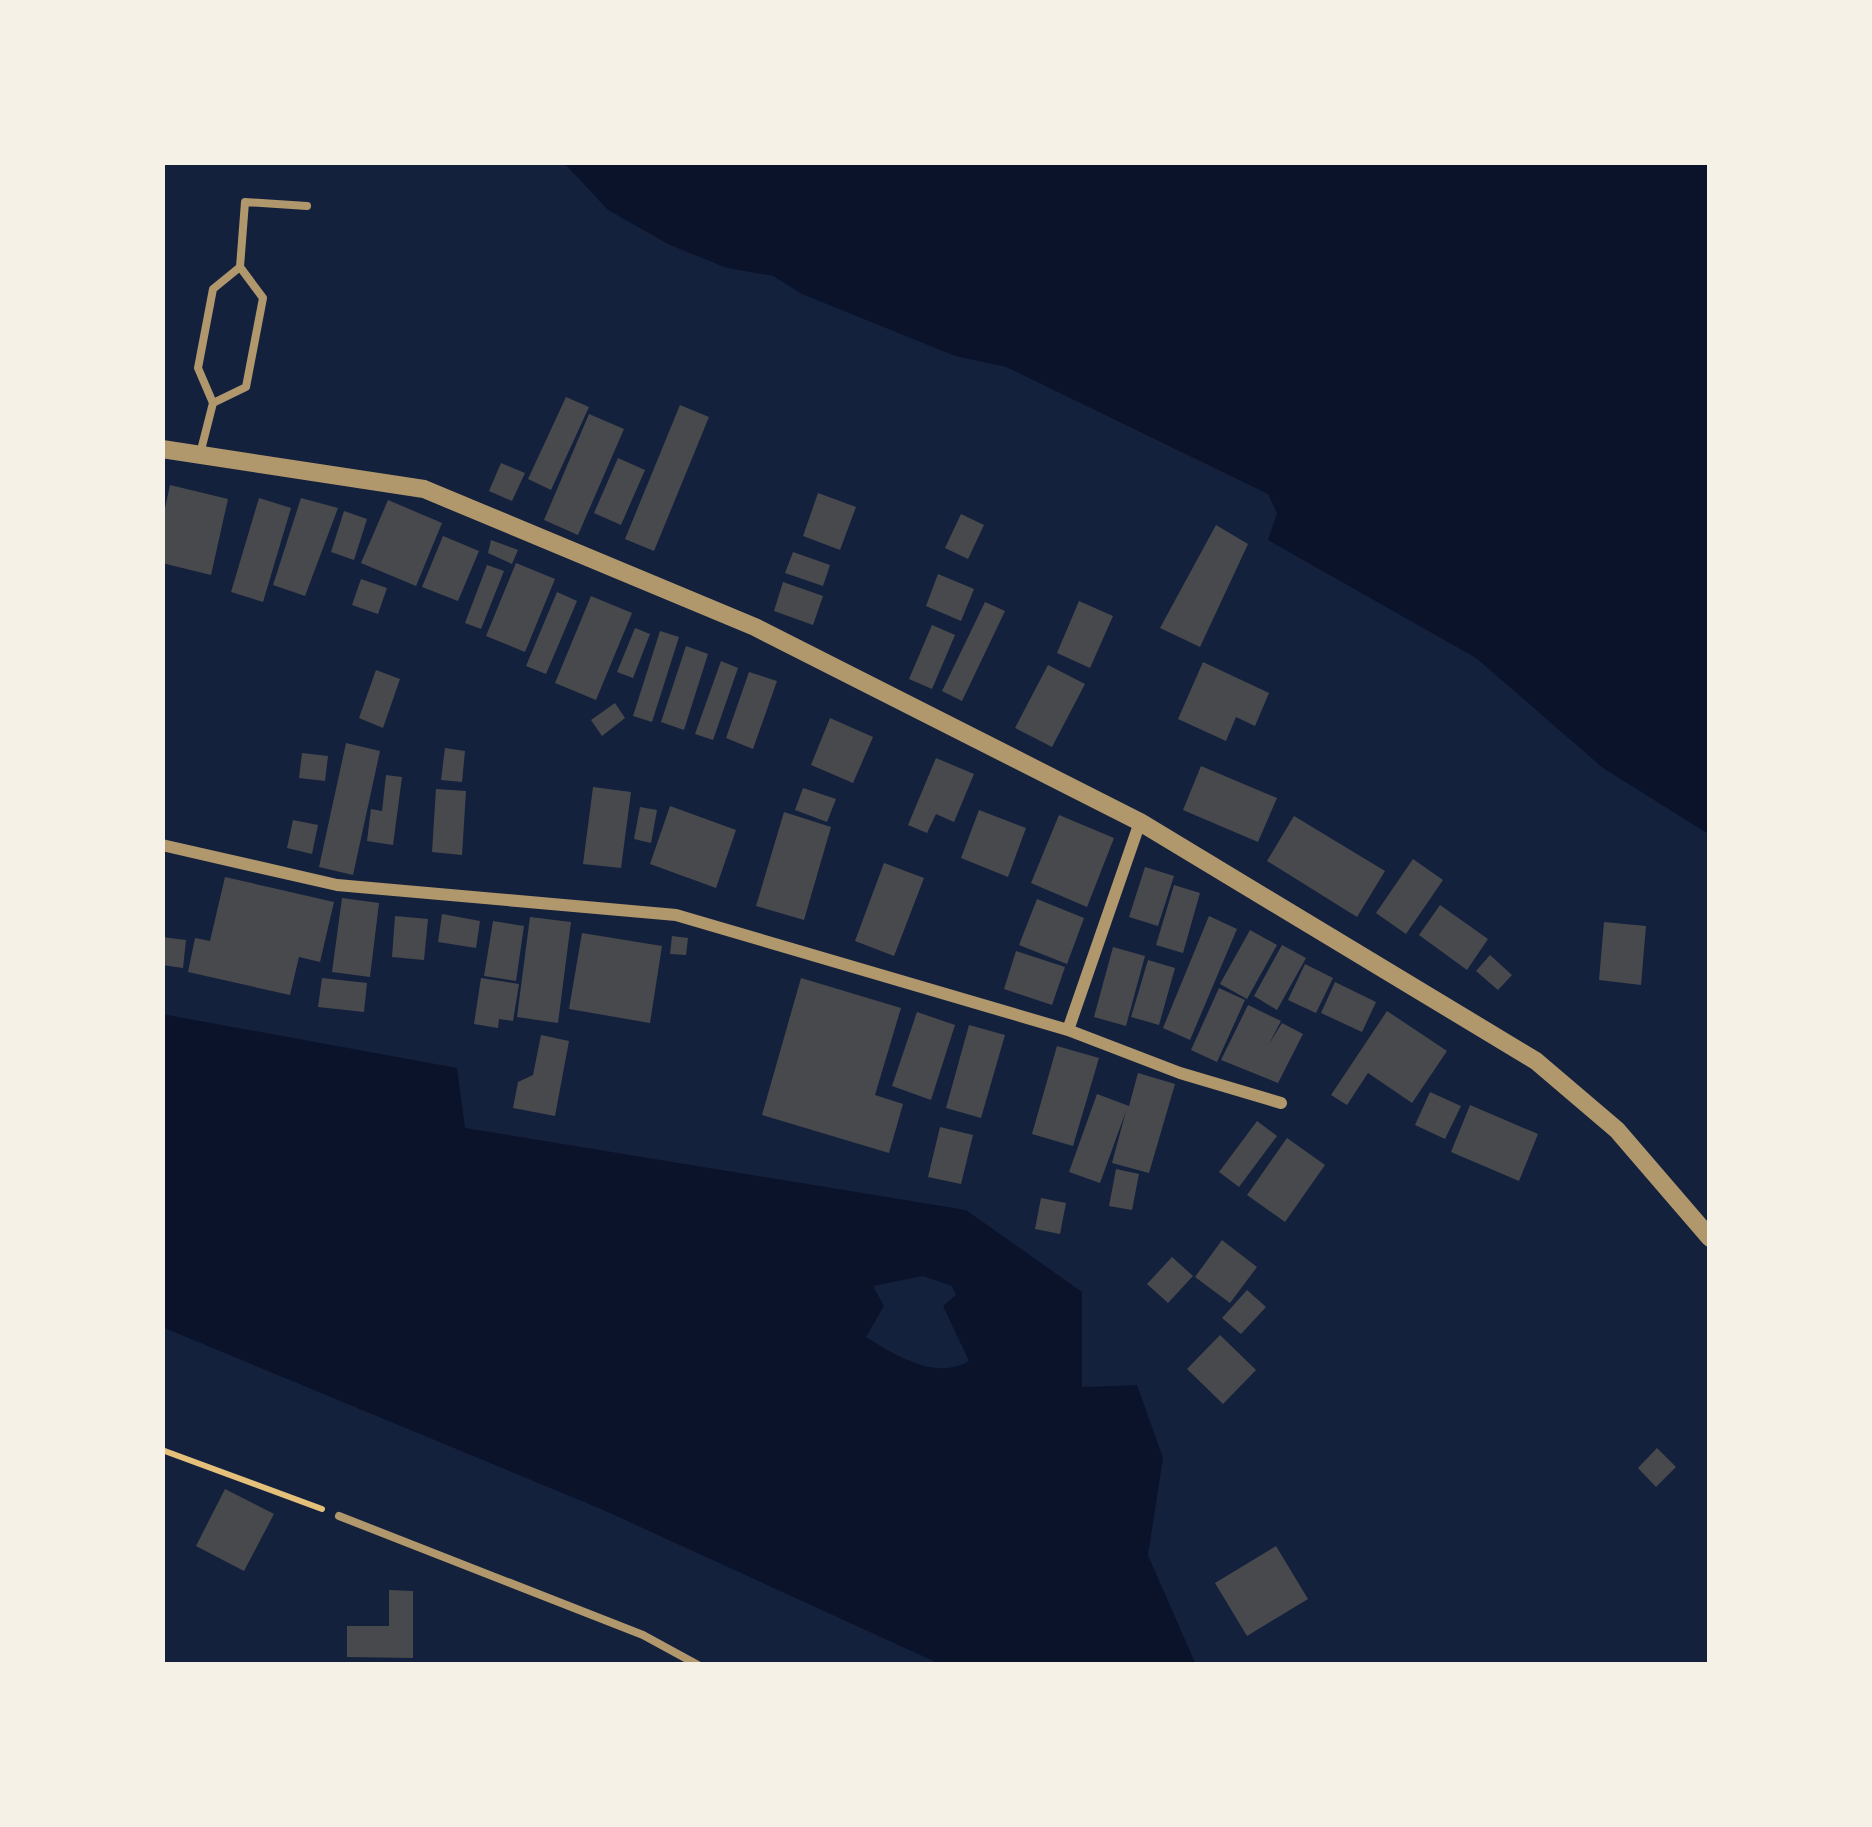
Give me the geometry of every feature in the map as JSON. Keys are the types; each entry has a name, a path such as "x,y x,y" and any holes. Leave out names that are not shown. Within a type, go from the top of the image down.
{"street":[{"path":"162,449 424,489 755,627 1140,822 1536,1061 1617,1130 1710,1238"},
{"path":"1068,1030 1140,822"},
{"path":"162,845 338,885 676,915 1068,1030 1180,1073 1281,1103"}],"lane":[{"path":"213,404 246,386 263,298 240,267 245,202 307,206"},
{"path":"200,456 213,404 197,368 213,290 240,267"},
{"path":"339,1516 643,1636 698,1665"}],"path":[{"path":"162,1450 339,1516"}],"water":[{"path":"563,162 1710,162 1710,835 1603,768 1476,658 1268,540 1277,513 1268,494 1006,367 955,356 802,294 773,276 727,268 670,245 608,210"},
{"path":"162,1014 457,1068 465,1128 966,1210 1082,1292 1082,1387 1137,1385 1163,1458 1148,1555 1196,1665 942,1665 601,1509 162,1327","holes":["923,1276 952,1286 956,1295 943,1306 969,1361 930,1367 866,1337 884,1306 873,1286"]}],"building":[{"path":"566,397 589,407 551,490 528,479"},
{"path":"680,405 709,417 654,551 625,539"},
{"path":"589,414 624,429 578,535 544,520"},
{"path":"618,458 645,470 621,525 594,513"},
{"path":"501,463 525,473 512,501 489,491"},
{"path":"170,485 228,499 211,575 162,563 162,522"},
{"path":"818,493 856,507 840,550 803,536"},
{"path":"259,498 291,508 263,602 231,592"},
{"path":"301,498 338,508 305,596 273,585"},
{"path":"388,500 442,523 416,586 361,563"},
{"path":"344,511 367,519 354,560 331,552"},
{"path":"961,514 984,525 968,559 945,548"},
{"path":"1216,525 1248,544 1200,647 1160,628"},
{"path":"443,536 479,551 458,601 422,587"},
{"path":"491,540 518,550 512,564 488,553"},
{"path":"793,552 830,565 823,586 785,573"},
{"path":"516,563 555,579 525,652 486,636"},
{"path":"487,565 504,571 481,629 465,623"},
{"path":"938,574 974,589 961,621 926,606"},
{"path":"361,579 387,588 378,614 352,605"},
{"path":"783,582 823,596 813,625 774,611"},
{"path":"557,592 577,601 546,674 526,666"},
{"path":"591,596 632,613 596,700 555,683"},
{"path":"1079,601 1113,616 1090,668 1057,653"},
{"path":"985,602 1005,611 962,701 942,691"},
{"path":"932,625 955,635 932,689 909,679"},
{"path":"635,628 650,634 633,678 617,672"},
{"path":"660,631 679,637 652,722 633,716"},
{"path":"686,646 708,654 684,730 661,722"},
{"path":"721,661 738,668 713,740 695,734"},
{"path":"1203,662 1269,693 1255,726 1236,717 1226,741 1178,719"},
{"path":"1048,665 1085,684 1052,747 1015,728"},
{"path":"376,670 400,679 383,728 359,718"},
{"path":"749,672 777,681 753,749 726,738"},
{"path":"615,703 625,718 602,736 591,720"},
{"path":"830,718 873,737 853,783 811,765"},
{"path":"346,743 380,751 353,875 319,867"},
{"path":"445,748 465,751 462,782 441,780"},
{"path":"302,753 328,756 325,781 299,778"},
{"path":"936,758 974,774 954,822 936,814 927,833 908,825"},
{"path":"1201,766 1277,798 1258,842 1183,810"},
{"path":"386,775 402,777 393,845 367,841 371,809 382,811"},
{"path":"593,787 631,792 621,868 583,864"},
{"path":"803,788 836,799 827,822 795,810"},
{"path":"436,789 466,791 462,855 432,852"},
{"path":"670,806 736,830 716,888 650,864"},
{"path":"640,807 657,810 651,843 634,839"},
{"path":"979,810 1026,828 1008,877 961,858"},
{"path":"784,812 831,827 804,920 756,906"},
{"path":"1059,815 1114,838 1087,907 1031,883"},
{"path":"1294,816 1385,871 1357,917 1267,861"},
{"path":"293,820 318,825 312,854 287,848"},
{"path":"1413,859 1443,880 1406,934 1376,913"},
{"path":"884,863 924,878 894,956 855,941"},
{"path":"1145,867 1174,876 1158,926 1129,917"},
{"path":"225,877 334,902 320,962 299,957 290,995 188,972 195,938 210,941"},
{"path":"1174,885 1200,893 1183,953 1156,945"},
{"path":"342,898 379,903 370,977 332,972"},
{"path":"1037,899 1084,918 1067,964 1019,945"},
{"path":"1440,905 1488,939 1467,970 1419,935"},
{"path":"442,914 480,921 476,948 438,942"},
{"path":"395,916 428,919 424,960 392,957"},
{"path":"1209,916 1237,929 1190,1040 1163,1028"},
{"path":"530,917 571,922 558,1023 517,1017"},
{"path":"493,921 524,926 516,981 484,976"},
{"path":"1604,922 1646,926 1641,985 1599,980"},
{"path":"1250,930 1277,945 1247,999 1220,984"},
{"path":"582,933 662,946 650,1023 569,1009"},
{"path":"672,936 688,938 686,955 670,954"},
{"path":"162,937 186,940 183,968 162,965"},
{"path":"1282,945 1306,958 1277,1010 1254,996"},
{"path":"1113,947 1145,956 1126,1026 1094,1017"},
{"path":"1016,951 1065,967 1052,1005 1004,989"},
{"path":"1490,955 1512,975 1498,990 1476,971"},
{"path":"1148,960 1175,968 1159,1025 1131,1017"},
{"path":"1305,964 1333,978 1316,1013 1288,1000"},
{"path":"322,978 367,983 364,1012 318,1007"},
{"path":"481,978 519,984 513,1021 499,1019 498,1028 474,1024"},
{"path":"801,978 901,1008 875,1095 903,1104 889,1153 762,1115"},
{"path":"1335,982 1376,1002 1362,1032 1321,1013"},
{"path":"1219,988 1245,1000 1217,1062 1191,1050"},
{"path":"1248,1005 1281,1021 1269,1044 1282,1023 1303,1034 1278,1083 1221,1060"},
{"path":"1387,1011 1447,1051 1412,1103 1368,1073 1347,1105 1331,1095"},
{"path":"917,1012 955,1025 931,1100 892,1086"},
{"path":"969,1025 1005,1035 981,1118 946,1108"},
{"path":"541,1035 569,1041 555,1116 513,1108 518,1082 533,1075"},
{"path":"1057,1046 1099,1058 1073,1146 1032,1134"},
{"path":"1138,1073 1175,1084 1149,1173 1112,1163 1126,1111 1100,1183 1069,1172 1097,1094 1129,1106"},
{"path":"1430,1092 1461,1106 1445,1139 1415,1125"},
{"path":"1470,1105 1538,1134 1519,1181 1451,1152"},
{"path":"1257,1121 1277,1136 1239,1187 1219,1172"},
{"path":"940,1127 973,1135 961,1184 928,1177"},
{"path":"1287,1138 1325,1165 1285,1222 1247,1195"},
{"path":"1116,1169 1139,1174 1132,1210 1109,1206"},
{"path":"1041,1198 1066,1203 1060,1234 1035,1229"},
{"path":"1222,1240 1257,1267 1230,1303 1195,1277"},
{"path":"1172,1257 1193,1276 1168,1303 1147,1284"},
{"path":"1247,1290 1266,1307 1241,1334 1222,1318"},
{"path":"1220,1335 1256,1370 1223,1404 1187,1369"},
{"path":"1657,1448 1676,1467 1656,1487 1638,1468"},
{"path":"225,1489 274,1514 244,1571 196,1546"},
{"path":"1276,1546 1308,1599 1247,1636 1215,1583"},
{"path":"389,1590 413,1591 413,1658 347,1657 347,1626 389,1626"}]}
